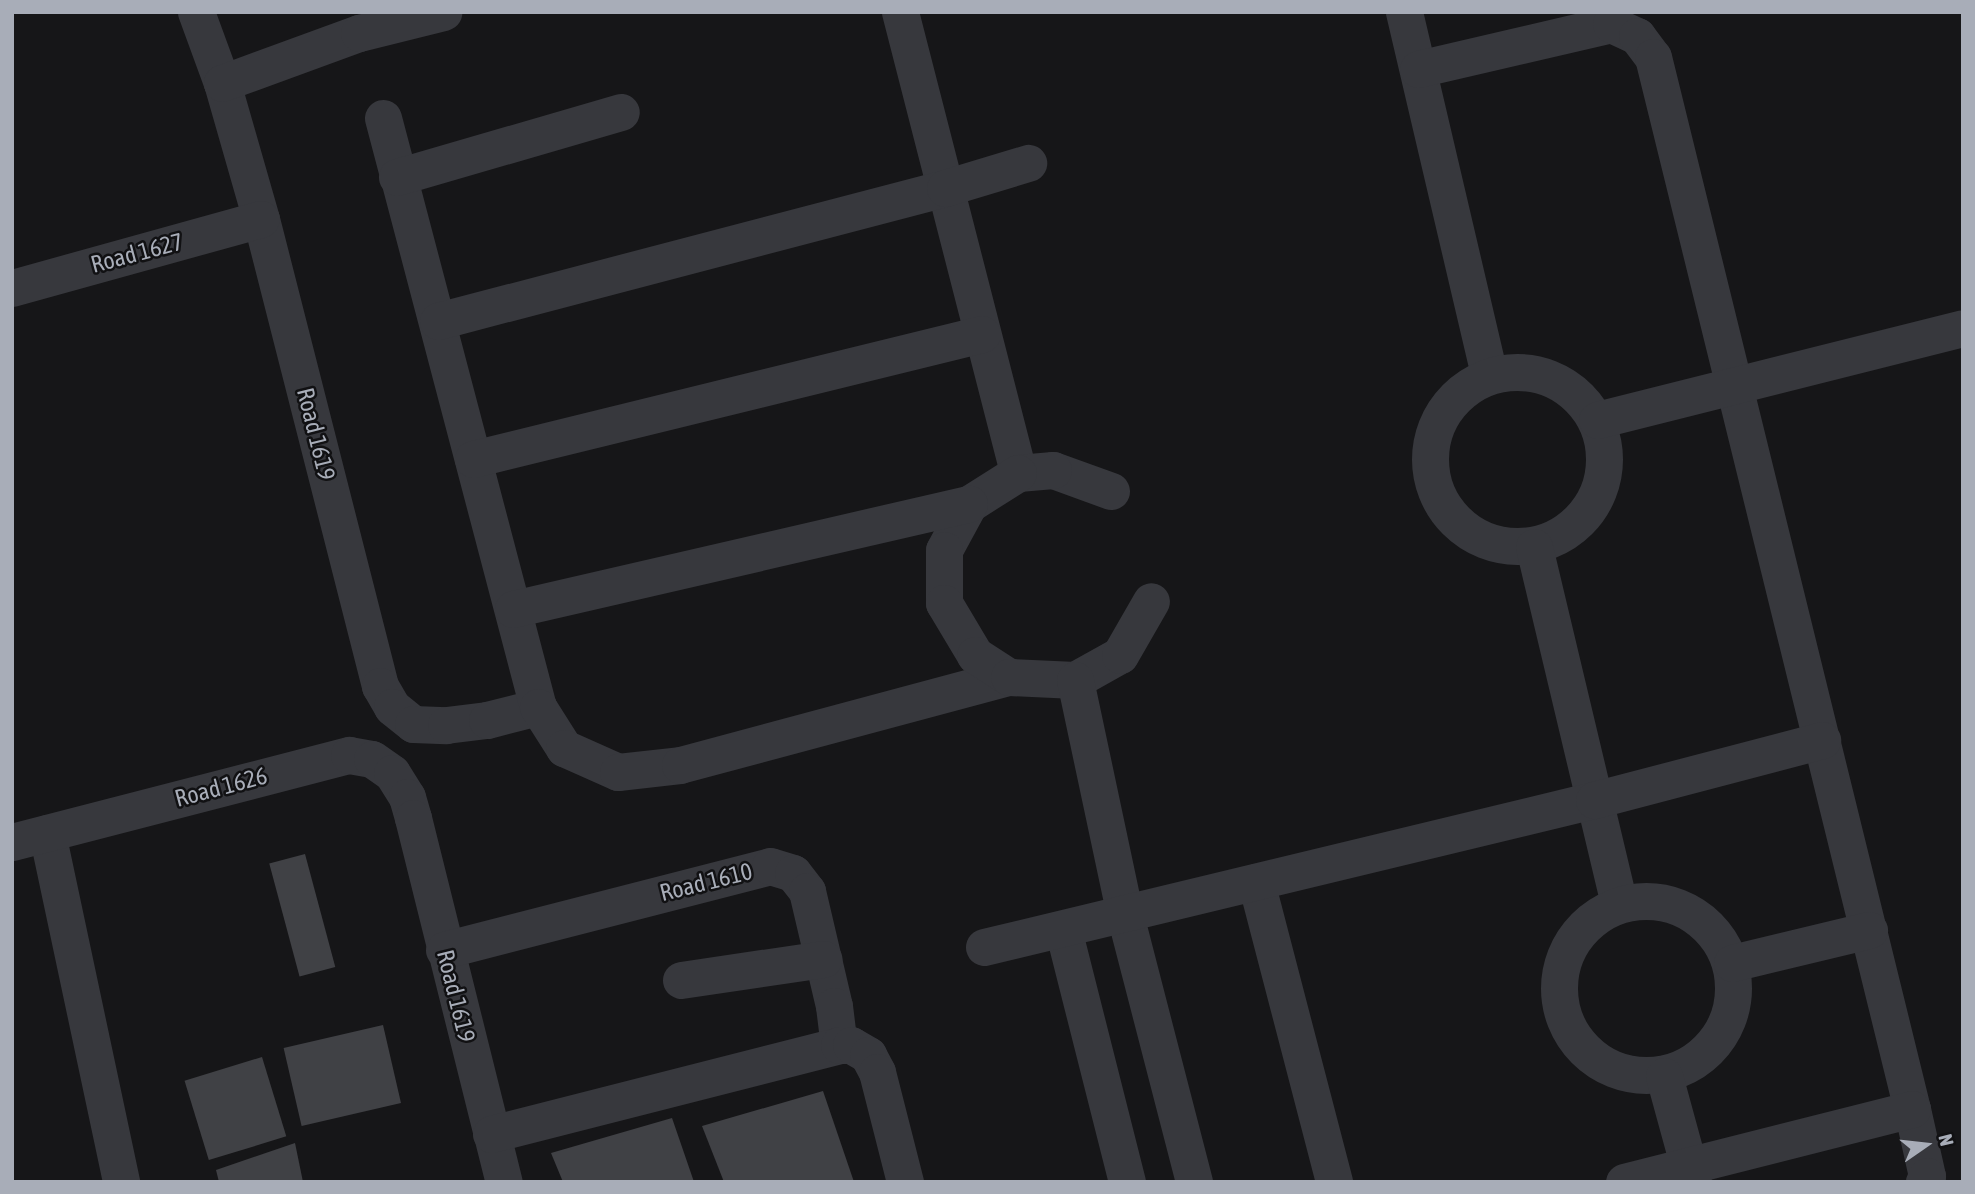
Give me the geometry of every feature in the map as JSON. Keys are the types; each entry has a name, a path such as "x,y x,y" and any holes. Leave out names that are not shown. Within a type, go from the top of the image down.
{"street":[{"name":"Road 1619","path":"196,12 222,83 261,219 380,686 392,707 413,724 446,725 487,720 538,707"},
{"path":"222,83 359,33 443,12"},
{"path":"900,12 1018,473"},
{"path":"1404,12 1489,374"},
{"path":"1418,69 1611,24 1637,36 1653,57 1732,387 1912,1109 1927,1176 1924,1182"},
{"path":"397,177 621,112"},
{"path":"383,118 538,707 564,748 618,772 680,765 1009,677 1074,680 1120,655 1150,601"},
{"path":"438,321 945,188 1028,163"},
{"name":"Road 1627","path":"12,288 261,219"},
{"path":"1597,420 1963,328"},
{"path":"473,459 982,334"},
{"path":"1530,371 1574,391 1597,420 1604,477 1582,520 1534,547 1502,548 1459,527 1430,481 1433,429 1455,395 1489,374 1530,371"},
{"path":"513,609 969,503 1018,473 1054,470 1111,491"},
{"path":"969,503 944,550 944,603 975,655 1009,677"},
{"path":"1534,547 1619,903"},
{"path":"1074,680 1125,915 1194,1182"},
{"path":"984,947 1594,800 1822,740"},
{"name":"Road 1626","path":"12,842 349,755 372,759 393,773"},
{"name":"Road 1619","path":"393,773 407,797 503,1182"},
{"path":"47,833 121,1182"},
{"name":"Road 1610","path":"444,950 770,866 793,873 807,891 839,1045"},
{"path":"1256,882 1334,1182"},
{"path":"1659,900 1703,920 1732,963 1733,1006 1712,1049 1664,1076 1632,1076 1589,1056 1560,1010 1563,958 1584,924 1619,903 1659,900"},
{"path":"1063,929 1127,1182"},
{"path":"1732,963 1868,930"},
{"path":"681,980 823,960"},
{"path":"491,1134 839,1045 851,1045 868,1055 877,1072 905,1182"},
{"path":"1664,1076 1690,1174"},
{"path":"1624,1182 1690,1174 1912,1109"}],"building":[{"path":"305,854 335,967 300,977 269,864"},
{"path":"383,1025 401,1103 302,1126 284,1048"},
{"path":"262,1057 286,1136 209,1160 185,1081"},
{"path":"823,1091 854,1182 724,1182 702,1126"},
{"path":"672,1118 694,1182 563,1182 551,1153"},
{"path":"295,1143 303,1182 219,1182 216,1170"}]}
